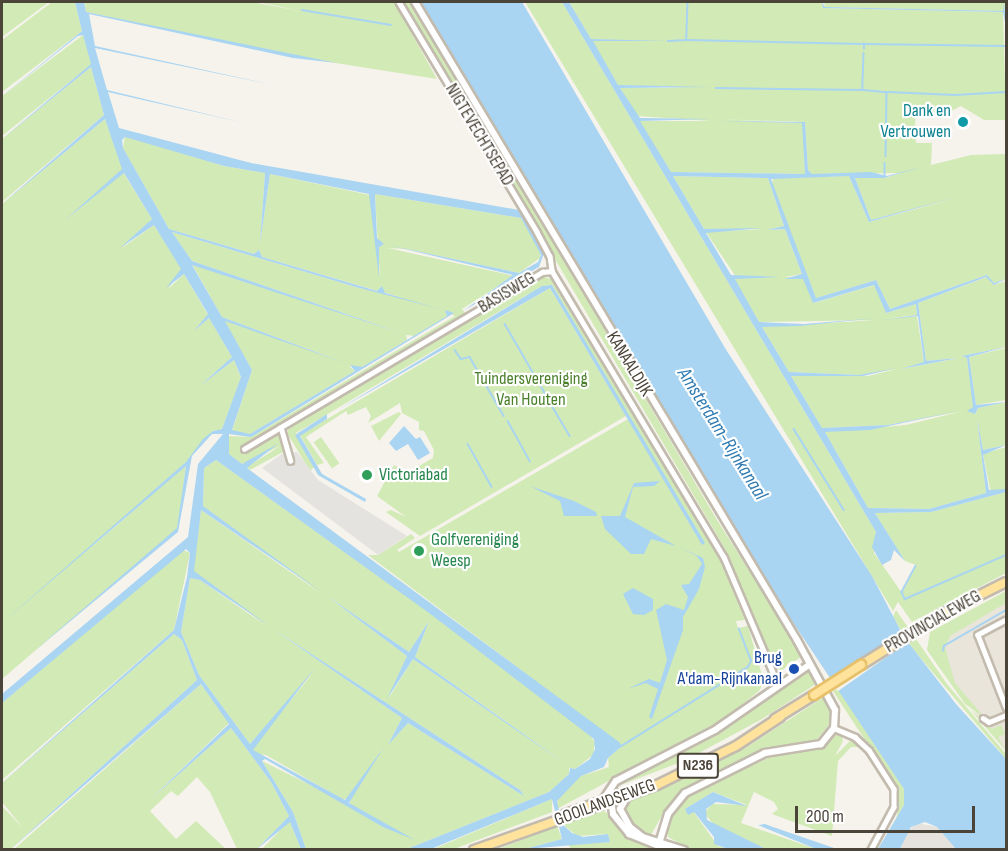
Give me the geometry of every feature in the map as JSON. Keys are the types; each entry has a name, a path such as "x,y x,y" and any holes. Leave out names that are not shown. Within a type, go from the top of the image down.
{"main road":[{"name":"PROVINCIALEWEG","path":"861,665 925,624 1006,582"},
{"name":"GOOILANDSEWEG","path":"474,849 628,796 722,754 861,665"},
{"name":"GOOILANDSEWEG","path":"606,802 708,756 780,717"}],"street":[{"name":"NIGTEVECHTSEPAD","path":"399,2 537,232 550,256 552,271"},
{"name":"KANAALDIJK","path":"415,2 832,702 834,728"},
{"name":"BASISWEG","path":"244,449 542,272 552,271 724,557 778,684"},
{"path":"281,427 291,461"},
{"path":"1006,620 978,635 1006,707"},
{"path":"684,849 658,844 629,834 606,802 616,781 715,730 778,684 809,665"},
{"path":"983,718 989,722 1006,715"},
{"path":"658,844 668,814 685,794 765,753 821,744 834,728 855,737 869,750 894,789 894,807 872,849"},
{"path":"628,796 621,805 624,820 636,832 669,849"}],"shaded area":[{"path":"297,452 318,480 407,536 378,555 262,468 283,453"},
{"path":"1006,595 1006,751 958,691 931,640"},
{"path":"917,823 937,827 956,849 900,850 908,831"}],"green space":[{"path":"2,2 49,2 2,37"},
{"path":"52,2 75,2 82,31 2,92 2,40"},
{"path":"84,2 251,2 301,11 258,2 394,2 437,79 291,56 86,12"},
{"path":"404,2 412,2 717,520 798,648 801,657 780,671 767,652 724,547"},
{"path":"525,2 562,2 876,532 874,553 902,593 916,565 905,561 875,513 931,512 1006,492 1006,573 912,622 898,602 893,611"},
{"path":"569,2 822,2 823,8 1003,12 1006,120 984,120 961,106 949,112 915,115 916,143 932,143 931,165 971,155 1006,154 1006,279 994,283 987,275 890,309 876,280 816,298 772,185 773,177 849,176 869,222 956,198 871,220 855,178 884,178 901,173 812,174 808,170 805,122 715,119 803,123 805,174 671,172 639,121 711,121 636,116 620,88 687,88 618,85 592,41 630,41 591,39"},
{"path":"824,2 1006,2 1006,21 1005,4 1004,11 997,11 825,7"},
{"path":"83,35 92,64 2,136 2,96"},
{"path":"91,67 104,115 2,202 2,139"},
{"path":"105,119 123,169 67,219 123,172 152,219 122,248 154,225 182,269 168,289 184,274 208,315 194,331 209,318 232,357 201,385 234,360 241,378 222,429 213,431 186,462 85,553 186,465 178,529 2,679 2,204"},
{"path":"125,136 224,166 265,173 260,244 270,174 370,195 380,278 375,194 521,218 541,251 540,258 519,273 406,249 388,248 514,276 462,309 466,314 241,447 243,452 275,434 282,437 285,451 250,470 247,467 280,446 242,464 229,454 229,436 251,437 455,316 445,311 448,316 414,336 406,335 407,340 362,367 349,366 355,371 250,434 232,431 252,370 224,320 343,362 222,317 192,264 401,333 192,261 172,232 356,287 402,298 383,292 382,286 378,291 262,257 259,250 254,254 169,229 123,148"},
{"path":"673,176 768,178 784,226 767,230 785,229 802,274 785,277 803,278 814,303 875,285 886,313 916,304 917,315 884,319 917,316 924,362 902,369 958,358 926,361 918,303 987,277 994,285 1006,281 1006,347 962,356 967,358 975,414 978,408 1006,402 1006,445 983,450 977,418 986,493 929,509 868,508 825,432 906,425 963,411 888,425 822,428 791,376 868,376 897,369 859,375 789,372 762,327 876,320 759,322 735,281 736,277 706,232 763,229 704,229"},
{"path":"541,276 558,281 716,550 745,620 736,621 738,628 748,626 764,682 759,691 723,719 557,809 558,796 581,776 609,767 608,758 622,746 368,555 378,555 411,534 415,538 397,550 399,552 628,419 633,426 552,285 542,286 296,433 314,467 310,471 287,433 291,424"},
{"name":"Tuindersvereniging Van Houten","path":"550,288 626,416 420,536 386,512 391,510 406,517 377,496 394,465 407,473 433,458 434,450 424,431 419,430 419,422 402,413 400,403 368,423 371,416 366,407 348,415 346,411 306,437 324,463 317,465 300,435"},
{"path":"1006,348 1006,400 976,405 969,357"},
{"path":"399,412 401,414 379,441 371,426"},
{"path":"321,437 339,463 332,468 314,442"},
{"path":"1006,447 1006,489 991,493 983,454"},
{"path":"216,460 430,613 591,736 595,743 593,755 575,769 569,768 569,774 549,792 407,849 306,849 293,812 262,761 351,805 349,800 384,747 347,799 342,799 266,755 256,754 252,748 316,669 250,744 199,675 181,632 190,578 200,580 268,627 193,571 201,510 322,594 203,506 204,468","holes":["327,596 409,652 429,621 415,657 566,764 413,659 388,699 407,656","273,629 520,790 524,796 408,723 388,745 402,718"]},
{"path":"183,550 190,553 174,630 2,780 2,703"},
{"path":"1006,591 1006,603 950,636 945,647 955,683 985,718 965,704 927,650 930,632"},
{"path":"896,610 947,684 1006,754 1006,759 913,649 893,617"},
{"path":"174,634 182,640 197,680 11,849 2,849 2,806 23,828 2,802 2,783"},
{"path":"809,671 816,684 762,719 686,760 613,788 717,732 772,692"},
{"path":"201,684 229,723 152,798 231,728 271,782 289,816 257,849 237,849 210,792 197,777 178,796 171,791 150,811 176,839 196,821 226,849 13,850"},
{"path":"839,688 904,789 904,805 896,820 899,804 895,786 833,691"},
{"path":"824,697 831,711 831,722 814,743 770,747 686,790 665,810 651,835 630,825 624,810 631,801 747,747"},
{"path":"969,708 992,729 1001,725 1005,734 998,737 1006,751"},
{"path":"841,734 843,741 835,756 850,741 863,747 851,747 838,761 832,836 772,814 778,809 774,802 754,792 741,823 816,849 766,849 715,826 704,813 712,804 747,805 713,792 685,809 693,811 718,846 728,849 690,849 668,837 666,827 673,812 692,794 779,753 818,750 836,735"},
{"path":"552,799 552,812 454,849 431,850"},
{"path":"601,810 611,815 629,839 656,849 571,849 568,844 610,842 608,834 577,836 562,824"},
{"path":"290,822 301,849 261,850 287,823"},
{"path":"557,826 562,839 525,849 496,850"}],"water":[{"path":"75,2 84,2 86,12 337,63 293,58 89,14 95,46 273,85 95,48 107,90 244,123 108,92 119,128 251,163 519,210 523,216 544,253 539,267 463,311 513,275 388,245 519,273 538,262 541,255 521,218 375,194 377,238 384,244 379,247 379,278 369,194 270,174 260,244 265,173 224,166 125,137 122,140 123,148 169,229 254,254 259,250 262,257 377,291 382,286 385,293 440,309 356,287 172,232 192,261 401,333 192,265 222,317 345,363 225,321 252,370 232,430 250,434 355,371 350,365 362,367 447,316 445,310 454,313 251,437 229,434 229,454 242,464 279,443 247,468 619,742 622,746 608,758 604,767 581,776 557,801 562,824 572,833 583,837 608,834 610,842 525,849 562,839 552,799 431,849 407,849 549,792 569,774 570,768 575,769 590,759 595,749 594,739 429,613 216,460 204,468 203,506 323,593 201,510 194,571 269,626 200,580 190,578 181,632 199,675 250,744 315,668 253,750 345,800 384,747 349,803 415,840 383,827 265,759 262,761 293,812 306,849 301,849 290,822 257,849 289,816 271,782 231,728 152,798 229,724 201,684 11,849 197,680 182,640 174,634 2,783 174,630 187,577 190,553 186,549 2,703 2,694 188,537 198,464 223,434 212,434 192,456 178,532 33,652 177,528 186,466 2,623 186,462 203,439 213,431 222,429 241,377 234,360 200,386 232,357 209,318 194,331 208,314 184,274 166,288 181,269 154,225 120,248 152,219 124,173 65,220 122,169 105,119 2,204 104,115 91,67 2,139 91,64 83,35 78,36 2,96 82,31"},
{"name":"Amsterdam-Rijnkanaal","path":"421,2 522,2 725,348 872,576 904,637 956,704 1006,759 1006,849 956,849 937,827 925,822 911,827 900,849 878,849 904,805 904,789 788,615 658,404"},
{"path":"562,2 569,2 591,39 668,41 593,41 618,85 711,87 620,88 640,118 711,119 640,121 671,172 805,174 802,123 715,121 805,122 808,170 812,174 871,172 887,176 925,166 884,178 855,178 871,220 956,197 869,222 849,176 771,179 816,298 876,280 890,309 987,275 994,283 1006,279 994,285 986,277 918,303 926,361 958,358 901,369 924,362 918,316 883,320 917,315 916,304 886,313 874,285 813,303 803,279 784,279 802,274 785,229 767,230 784,226 768,178 673,176 704,229 763,228 706,233 731,275 780,277 735,279 759,322 804,324 877,318 799,326 762,327 789,372 859,375 897,368 863,376 791,376 822,428 888,425 963,410 870,430 825,432 868,508 929,509 986,493 977,418 983,450 1006,445 983,455 989,490 1006,489 1006,492 931,512 875,513 905,561 894,550 891,560 882,565 872,547 876,532"},
{"path":"822,2 825,7 1003,11 1004,2 1006,27 1003,12 823,8"},
{"path":"552,285 705,543 702,545 550,288 336,411 542,286"},
{"path":"1006,347 969,357 976,405 1006,402 978,408 975,414 967,411 973,407 967,358 962,356"},
{"path":"327,414 327,419 300,436 322,474 366,499 365,502 318,475 295,435"},
{"path":"404,426 416,439 420,437 430,453 418,460 408,444 396,451 389,443"},
{"path":"660,481 654,486 633,487 625,517 676,546 651,539 644,554 631,554 605,529 601,516 620,516 634,483"},
{"path":"530,486 574,501 596,512 597,516 564,516 560,501"},
{"path":"679,547 703,558 705,567 699,589 683,617 683,630 652,719 649,717 658,689 646,683 627,689 649,679 660,683 667,660 656,610 666,604 684,610 688,597 681,585 689,584 702,564 697,556"},
{"path":"633,588 653,599 653,610 644,615 633,614 623,594"},
{"path":"327,596 409,652 429,621 415,657 567,765 413,659 387,699 407,656"},
{"path":"273,629 520,790 524,796 408,723 388,745 402,718"},
{"path":"713,792 747,806 716,802 706,809 707,820 766,849 728,849 714,844 714,837 694,812 688,815 685,809"},
{"path":"765,824 837,849 816,849 758,825"}],"pier":[{"path":"903,631 910,641 838,691 831,681"}],"waterway":[{"path":"688,2 687,40 864,44"},
{"path":"302,10 391,25"},
{"path":"668,41 687,40"},
{"path":"864,49 864,44 1006,46"},
{"path":"864,53 863,90 887,92 886,156"},
{"path":"716,88 863,90"},
{"path":"888,92 955,95 1006,92"},
{"path":"885,163 885,176"},
{"path":"505,324 545,393"},
{"path":"455,350 461,359 470,357 504,416"},
{"path":"548,399 570,436"},
{"path":"508,421 530,461"},
{"path":"794,429 844,510"},
{"path":"468,444 492,487"},
{"path":"916,566 902,592 905,599 1006,555"},
{"path":"943,651 944,646 1006,610"},
{"path":"620,747 748,667 751,661 739,629"}],"place":[{"name":"Dank en Vertrouwen","path":"963,122"},
{"name":"Victoriabad","path":"367,475"},
{"name":"Golfvereniging Weesp","path":"419,551"},
{"name":"Brug A'dam-Rijnkanaal","path":"794,669"}]}
